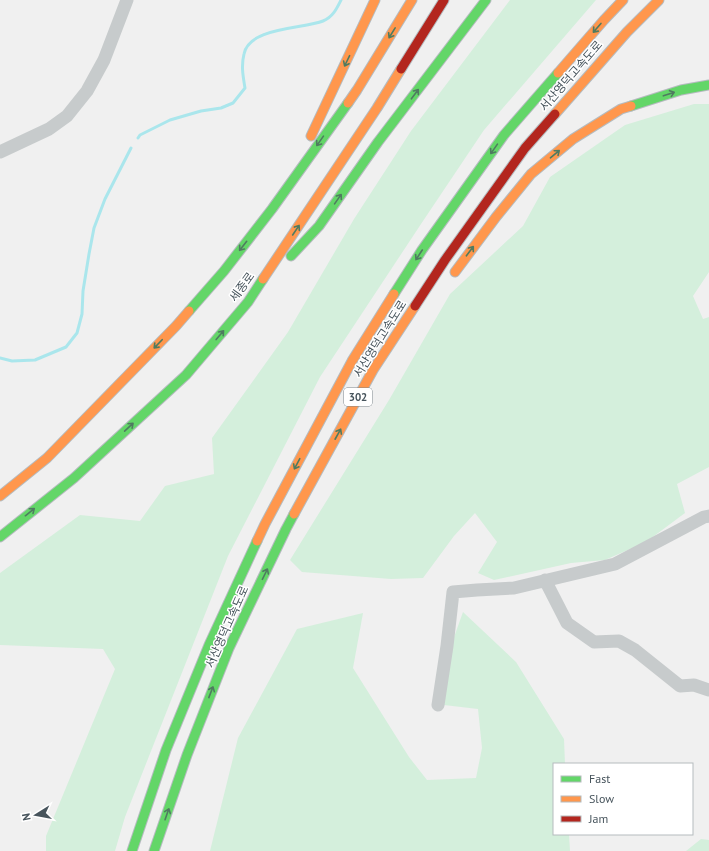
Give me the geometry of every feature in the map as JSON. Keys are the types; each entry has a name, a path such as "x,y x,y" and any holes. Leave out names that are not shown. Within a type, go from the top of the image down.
{"highway":[{"path":"272,209 306,147 375,0"},
{"name":"세종로","path":"0,496 47,458 176,326 224,272 272,209 357,90 412,0"},
{"name":"세종로","path":"0,537 74,478 186,375 248,302 377,108 444,0"},
{"path":"248,302 319,226 378,142 486,0"},
{"name":"서산영덕고속도로","path":"132,851 166,750 209,645 265,524 352,361 422,250 504,135 623,0"},
{"name":"서산영덕고속도로","path":"154,851 187,755 229,648 286,529 373,370 445,260 525,148 626,32 659,0"},
{"path":"504,135 564,52"},
{"path":"451,278 496,217 531,174 573,139 621,109 681,90 709,85"},
{"path":"286,529 345,438"}],"street":[{"path":"0,152 49,129 67,116 87,91 104,60 127,0"},
{"path":"438,705 453,592 514,588 615,564 704,517 709,516"},
{"path":"545,580 567,623 594,642 619,641 635,650 680,686 694,685 709,690"}],"green space":[{"path":"510,0 596,0 484,130 320,377 228,556 125,817 115,851 46,851 46,836 115,669 103,649 0,645 0,573 80,515 140,521 165,486 214,474 212,438 288,332 354,219 411,131"},
{"path":"694,104 709,104 709,272 693,296 703,319 709,317 709,467 677,484 685,513 646,542 605,560 571,563 494,580 478,573 497,542 475,513 454,536 423,578 391,579 302,572 290,560 389,400 450,294 523,226 550,177 625,125"},
{"path":"463,612 516,662 564,739 565,763 553,763 553,835 569,835 570,851 210,851 238,738 297,629 363,613 353,668 409,757 427,780 476,778 482,748 478,709 444,705 453,640"},
{"path":"701,839 709,840 709,851 686,851"}],"waterway":[{"path":"138,138 140,135 170,120 201,111 221,108 233,103 245,88 243,63 244,54 248,45 256,39 278,30 323,21 332,15 341,0"},
{"path":"0,358 12,361 35,360 66,347 77,333 82,314 83,291 94,228 105,199 131,148"}],"traffic: fast":[{"path":"291,256 319,226 378,142 486,0"},
{"path":"394,294 422,250 504,135 558,73"},
{"path":"631,106 681,90 709,85"},
{"path":"189,311 224,271 272,209 348,103"},
{"path":"0,537 74,478 186,375 248,302 263,279"},
{"path":"154,851 187,755 229,648 294,514"},
{"path":"132,851 166,750 209,645 257,541"}],"traffic: slow":[{"path":"311,136 375,0"},
{"path":"348,103 412,0"},
{"path":"558,73 623,0"},
{"path":"555,114 627,32 659,0"},
{"path":"263,279 377,108 401,69"},
{"path":"455,272 496,217 531,174 573,139 621,109 631,106"},
{"path":"257,541 352,361 394,294"},
{"path":"294,514 373,370 415,306"},
{"path":"0,496 47,458 189,311"}],"traffic: jam":[{"path":"401,69 444,0"},
{"path":"415,306 445,260 525,148 555,114"}]}
